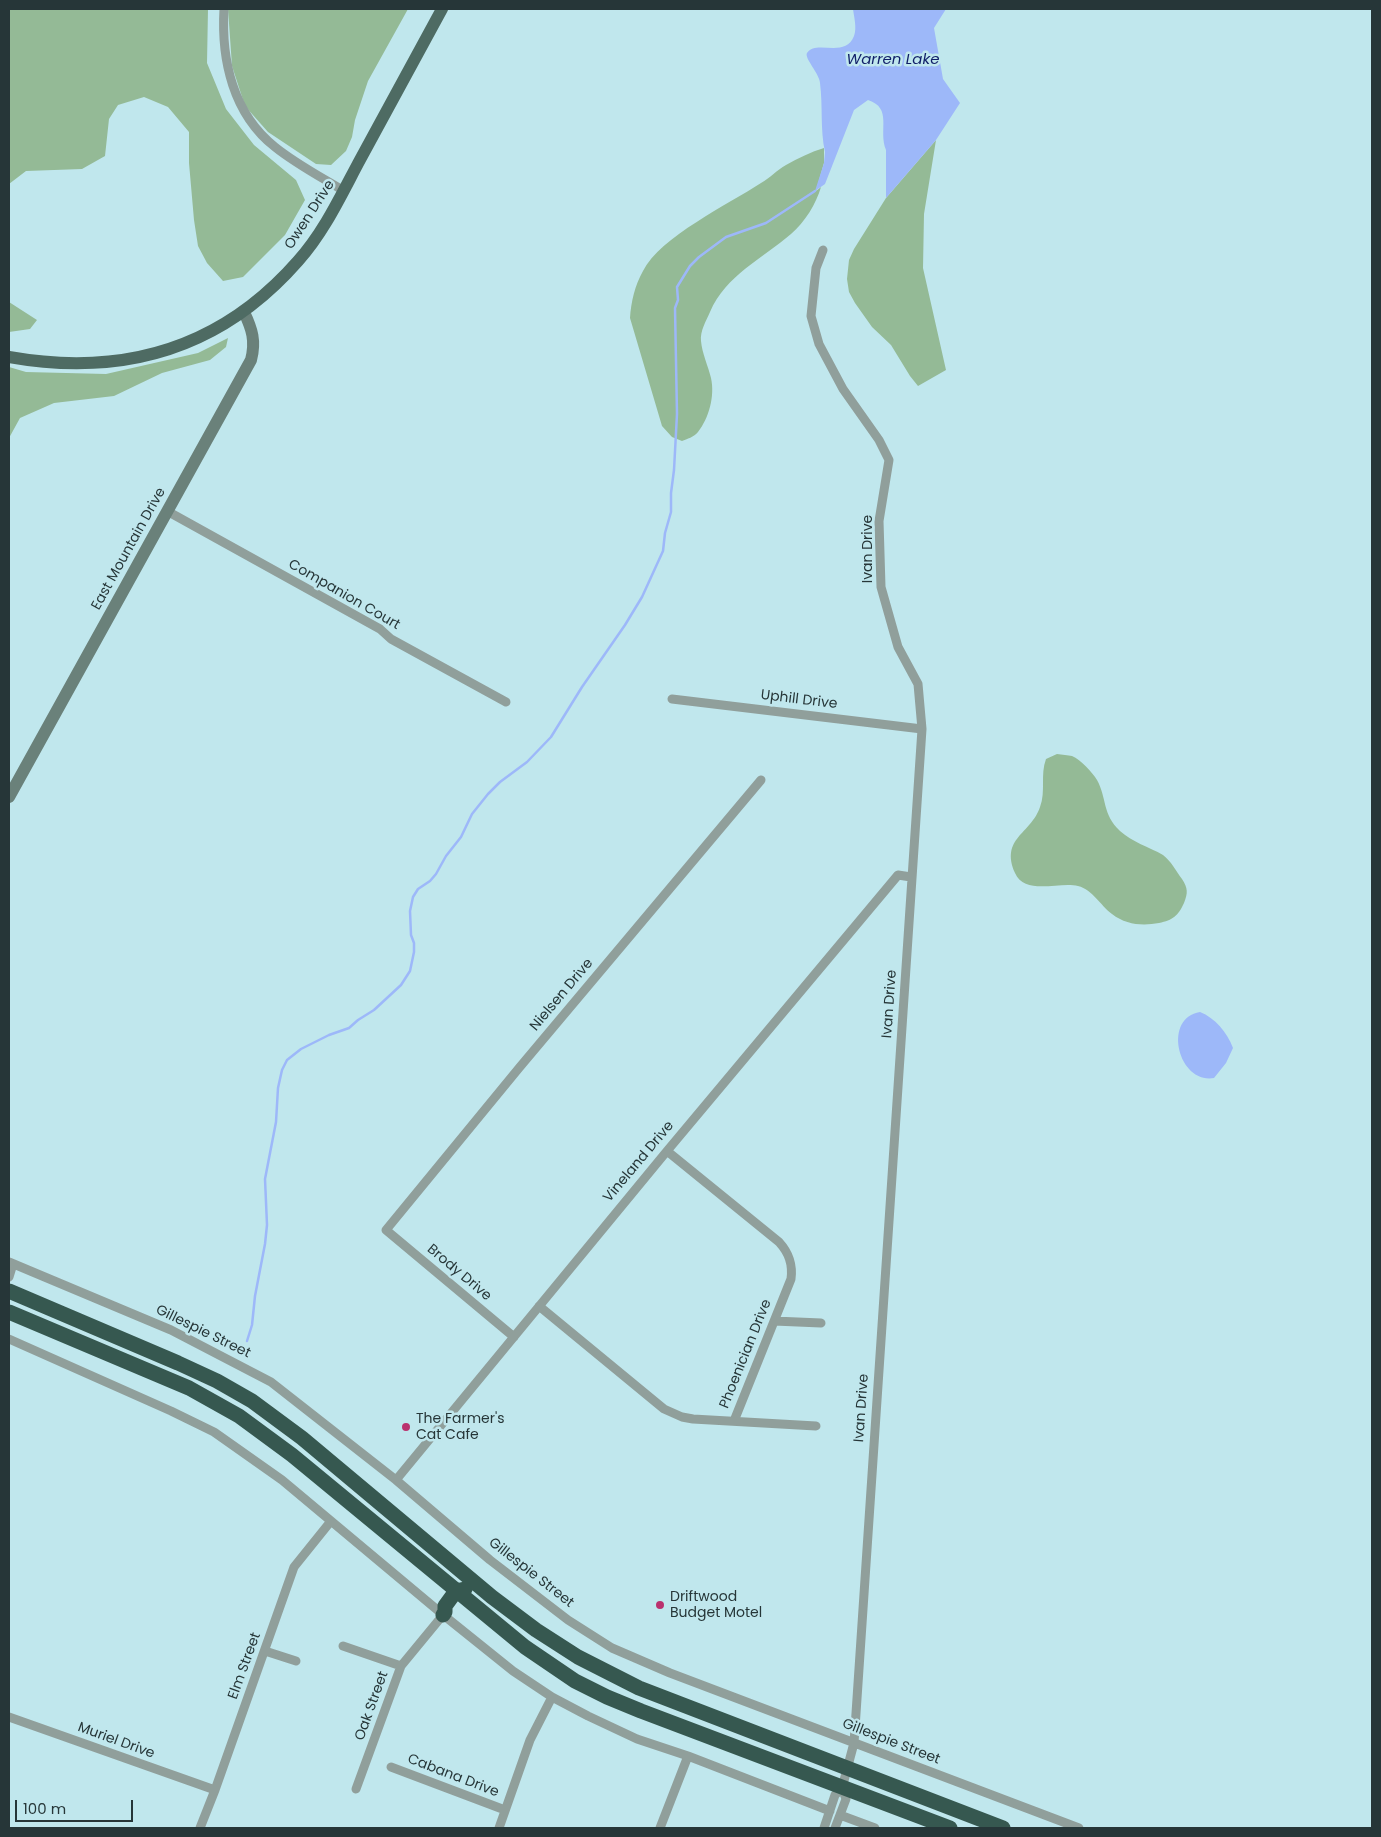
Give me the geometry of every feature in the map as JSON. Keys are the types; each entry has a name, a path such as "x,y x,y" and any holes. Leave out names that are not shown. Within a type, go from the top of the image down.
{"highway":[{"path":"9,1291 178,1362 252,1401 302,1438 492,1597 536,1630 578,1657 651,1693 847,1770 1003,1828"},
{"path":"9,1312 189,1388 238,1416 299,1461 456,1592 550,1665 575,1681 607,1698 950,1828"},
{"path":"468,1601 459,1604 452,1611 444,1613 444,1606 456,1592 464,1589 474,1593 530,1637 581,1670 612,1686 637,1694 651,1693"}],"main road":[{"name":"Owen Drive","path":"9,357 66,364 105,363 127,360 169,350 189,342 244,312 265,295 299,260 314,241 344,191 442,9"}],"street":[{"path":"224,9 224,42 227,64 242,111 264,138 275,147 344,191"},
{"name":"Ivan Drive","path":"822,250 816,268 811,316 819,344 843,389 879,440 889,460 879,521 881,586 898,648 918,684 922,729 854,1743 842,1788"},
{"name":"East Mountain Drive","path":"9,797 251,360 254,341 251,326 244,312"},
{"name":"Companion Court","path":"167,511 380,628 391,639 506,702"},
{"name":"Uphill Drive","path":"672,699 922,729"},
{"name":"Nielsen Drive","path":"386,1230 761,780"},
{"name":"Vineland Drive","path":"396,1480 667,1151 898,875 911,877"},
{"name":"Phoenician Drive","path":"539,1306 664,1409 682,1418 734,1422 791,1279 792,1272 789,1256 779,1242 667,1151"},
{"name":"Brody Drive","path":"386,1230 514,1336"},
{"path":"9,1277 11,1262"},
{"name":"Gillespie Street","path":"11,1262 171,1330 271,1382 396,1480 539,1599 612,1648 679,1676 1079,1828"},
{"path":"774,1321 821,1323"},
{"path":"9,1339 171,1410 214,1432 282,1480 513,1671 552,1697 637,1739 688,1756 830,1811"},
{"path":"734,1422 816,1426"},
{"name":"Elm Street","path":"200,1828 294,1567 331,1521"},
{"name":"Oak Street","path":"356,1789 401,1666 444,1613"},
{"path":"343,1646 401,1666"},
{"path":"265,1651 296,1660"},
{"path":"499,1828 530,1740 552,1697"},
{"name":"Muriel Drive","path":"9,1717 215,1790"},
{"path":"660,1828 688,1756"},
{"name":"Cabana Drive","path":"391,1767 505,1810"},
{"path":"824,1828 835,1795 842,1788 846,1798 835,1828"},
{"path":"840,1815 875,1828"}],"green space":[{"path":"9,9 208,9 207,63 226,109 254,145 296,180 305,200 285,235 243,277 223,281 207,263 198,246 189,163 189,132 168,107 144,97 118,105 109,119 105,156 82,169 26,171 9,184"},
{"path":"228,9 408,9 368,81 355,120 352,137 346,151 331,165 316,164 268,132 245,106 232,66"},
{"path":"936,140 924,214 923,268 946,370 918,386 891,345 872,327 855,303 849,292 847,279 849,260 854,249 886,198"},
{"path":"824,148 824,163 816,191 821,187 813,206 805,218 791,234 735,278 725,288 710,312 701,334 712,385 712,399 708,414 695,435 682,441 672,437 662,426 630,318 634,294 643,271 664,246 696,222 764,181 786,165"},
{"path":"9,302 37,320 30,329 9,332"},
{"path":"228,338 226,347 210,360 162,373 114,396 54,403 20,418 9,438 9,367 26,372 106,374 198,353"},
{"path":"1057,754 1075,758 1083,763 1092,773 1100,787 1107,812 1114,825 1120,831 1163,855 1173,866 1184,882 1187,891 1180,911 1174,917 1164,922 1153,924 1129,922 1117,918 1092,894 1078,886 1035,886 1020,880 1015,873 1011,861 1011,852 1018,837 1036,816 1040,807 1046,759"}],"water":[{"name":"Warren Lake","path":"853,9 946,9 934,28 943,79 960,103 936,140 886,198 886,150 883,135 883,114 876,104 868,100 854,110 825,184 815,191 824,163 825,152 820,83 807,53 811,49 838,48 850,43 855,30"},
{"path":"1200,1012 1220,1026 1233,1048 1226,1063 1214,1078 1202,1077 1191,1071 1179,1050 1178,1037 1181,1026 1188,1017"}],"waterway":[{"path":"247,1341 252,1325 255,1296 265,1244 267,1225 265,1179 276,1122 278,1088 282,1070 287,1060 301,1049 329,1035 349,1028 374,1010 401,985 410,971 414,952 410,911 413,897 418,889 430,881 436,874 446,856 461,837 472,814 488,794 500,782 527,762 551,737 642,597 663,551 665,533 671,512 677,414 675,308 678,300 677,287 690,266 726,237 766,223 815,191"}],"place":[{"name":"The Farmer's Cat Cafe","path":"406,1427"},
{"name":"Driftwood Budget Motel","path":"660,1605"}]}
